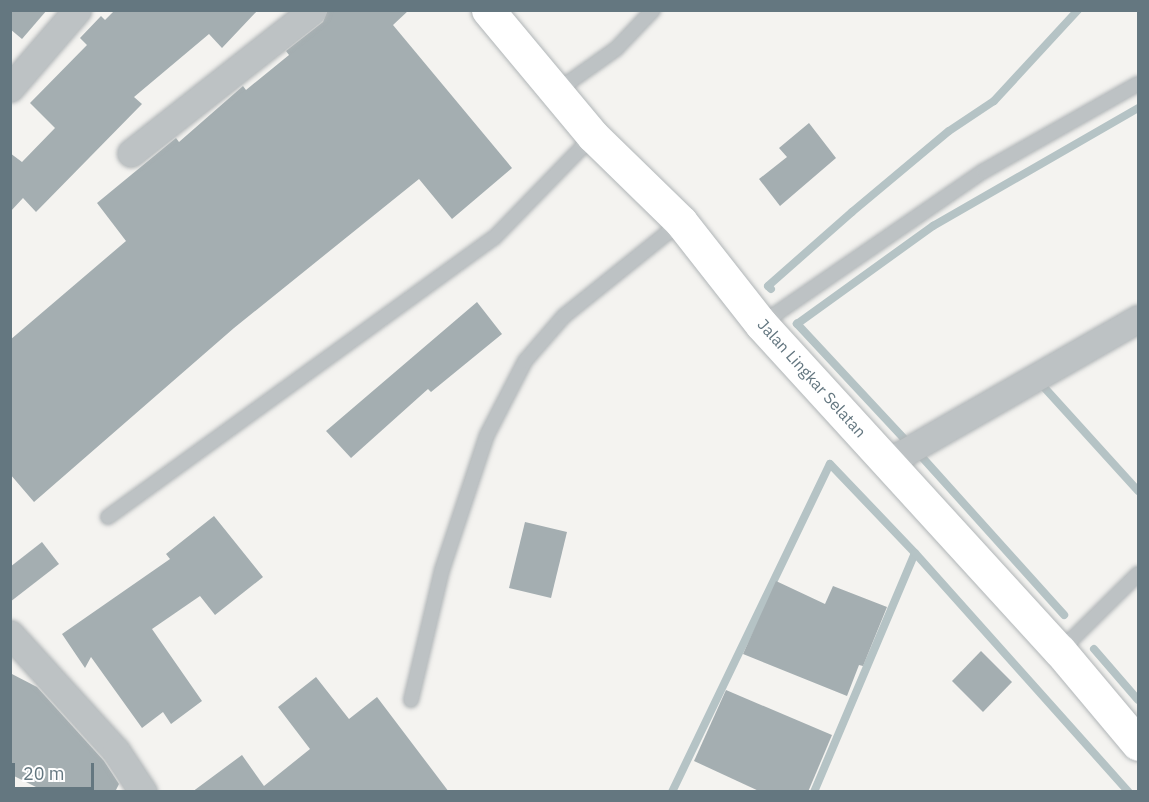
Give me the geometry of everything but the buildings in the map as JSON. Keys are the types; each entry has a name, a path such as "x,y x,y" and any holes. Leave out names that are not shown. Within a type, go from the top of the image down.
{"highway":[{"name":"Jalan Lingkar Selatan","path":"488,10 558,90 593,136 681,222 761,324 1060,651 1138,744"}],"street":[{"path":"10,88 76,10"},
{"path":"131,153 313,10"},
{"path":"888,462 1138,319"},
{"path":"10,634 116,751 143,792"}],"lane":[{"path":"558,90 616,49 653,10"},
{"path":"761,324 984,171 1138,84"},
{"path":"108,517 494,238 593,136"},
{"path":"411,700 442,570 487,435 525,361 564,316 681,222"},
{"path":"1060,651 1138,574"}],"waterway":[{"path":"771,289 768,286 852,212 949,131 994,101 1078,10"},
{"path":"910,445 797,324 933,226 1138,108"},
{"path":"1042,385 1138,491"},
{"path":"921,456 1064,615"},
{"path":"672,792 830,464 915,553"},
{"path":"814,792 915,553 1129,792"},
{"path":"1094,649 1138,700"}]}
